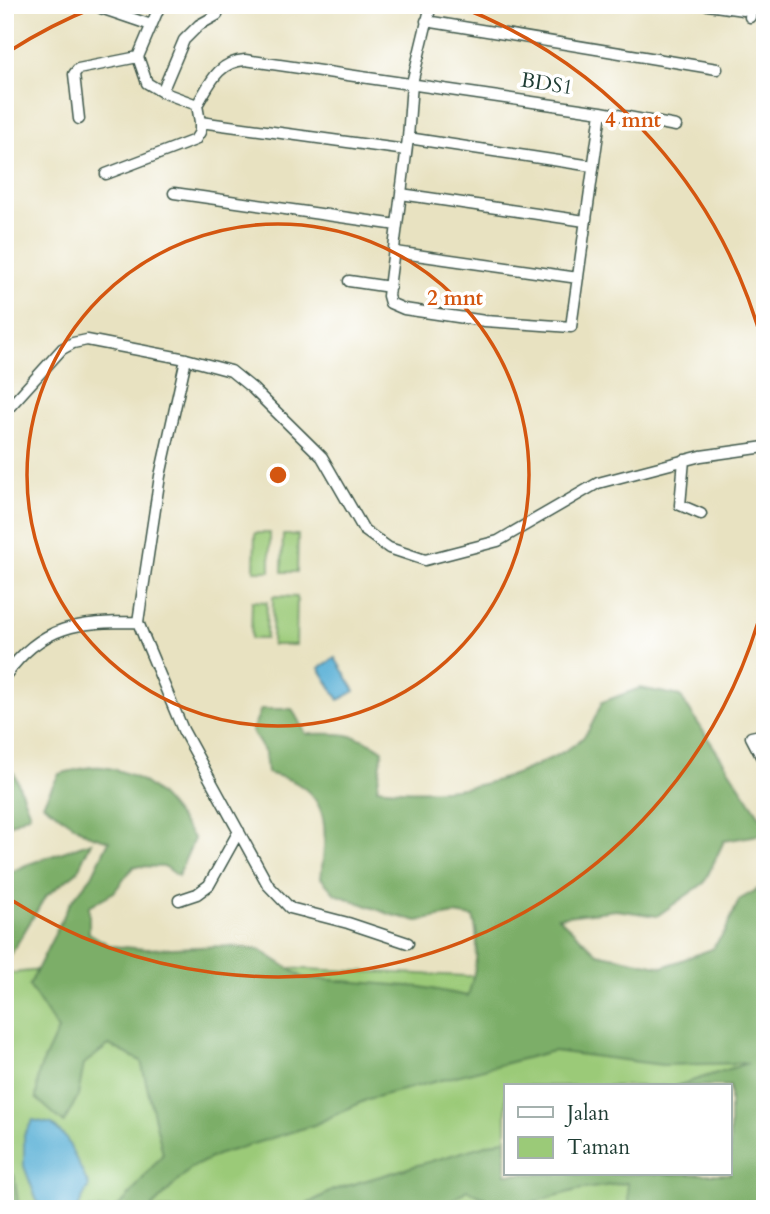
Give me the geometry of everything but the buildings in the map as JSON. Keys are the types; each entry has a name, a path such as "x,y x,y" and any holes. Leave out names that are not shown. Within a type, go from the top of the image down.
{"street":[{"path":"106,174 195,140 200,132 197,105 162,92 147,83 138,57 160,5"},
{"path":"431,5 412,83 390,303 404,309 485,321 569,328 573,326 601,112"},
{"path":"708,5 748,11"},
{"path":"101,8 152,25"},
{"path":"162,92 184,40 199,25 217,15"},
{"path":"426,21 717,69"},
{"path":"79,119 74,74 78,69 138,57"},
{"name":"BDS1","path":"197,105 222,66 245,60 412,83 676,126"},
{"path":"200,122 406,150"},
{"path":"408,138 592,166"},
{"path":"174,193 397,225"},
{"path":"401,194 585,221"},
{"path":"395,252 578,278"},
{"path":"349,281 390,287"},
{"path":"5,412 62,349 87,340 186,359 231,371 252,388 321,457 364,530 390,548 425,560 498,541 598,483 684,460 765,447"},
{"path":"186,359 160,476 138,622 183,730 268,885 290,908 348,923 408,943"},
{"path":"684,460 680,505 701,514"},
{"path":"5,676 37,640 64,629 99,622 138,622"},
{"path":"765,734 751,737 765,764"},
{"path":"179,900 197,894 209,886 239,831"}],"green space":[{"path":"255,533 270,533 270,571 254,571"},
{"path":"283,535 298,535 297,572 282,572"},
{"path":"273,596 297,597 296,645 272,645"},
{"path":"252,601 267,602 266,639 251,639"},
{"path":"640,688 680,696 765,824 765,834 724,841 704,883 657,916 616,910 558,917 597,953 663,967 712,949 725,932 739,900 765,885 765,1209 629,1209 627,1183 577,1190 508,1209 467,1190 440,1209 298,1209 333,1190 504,1140 504,1176 732,1176 732,1084 682,1084 748,1063 662,1065 553,1051 368,1099 314,1125 217,1155 191,1168 150,1209 115,1209 163,1154 141,1061 109,1045 84,1064 78,1096 64,1123 36,1098 39,1071 58,1030 29,986 70,903 92,876 109,841 87,834 43,804 59,774 97,767 133,776 166,802 194,839 178,876 166,867 134,866 114,892 89,906 89,933 111,946 146,949 226,946 260,950 304,978 421,987 468,996 476,957 477,937 473,917 455,914 418,921 392,915 335,894 321,878 325,838 322,814 317,803 298,784 267,773 265,753 252,731 261,709 292,709 306,734 346,735 373,744 383,750 377,788 423,791 486,783 528,769 559,754 585,736 602,702"},
{"path":"5,769 14,773 30,814 5,827"},
{"path":"91,842 77,872 45,897 5,964 5,875"},
{"path":"120,961 765,989 765,1209 5,1209 5,974"},
{"path":"5,1169 14,1175 19,1209 5,1209"}],"water":[{"path":"335,658 355,691 339,700 319,668"},
{"path":"33,1120 52,1124 66,1138 89,1186 77,1209 40,1209 24,1166 24,1135"}]}
